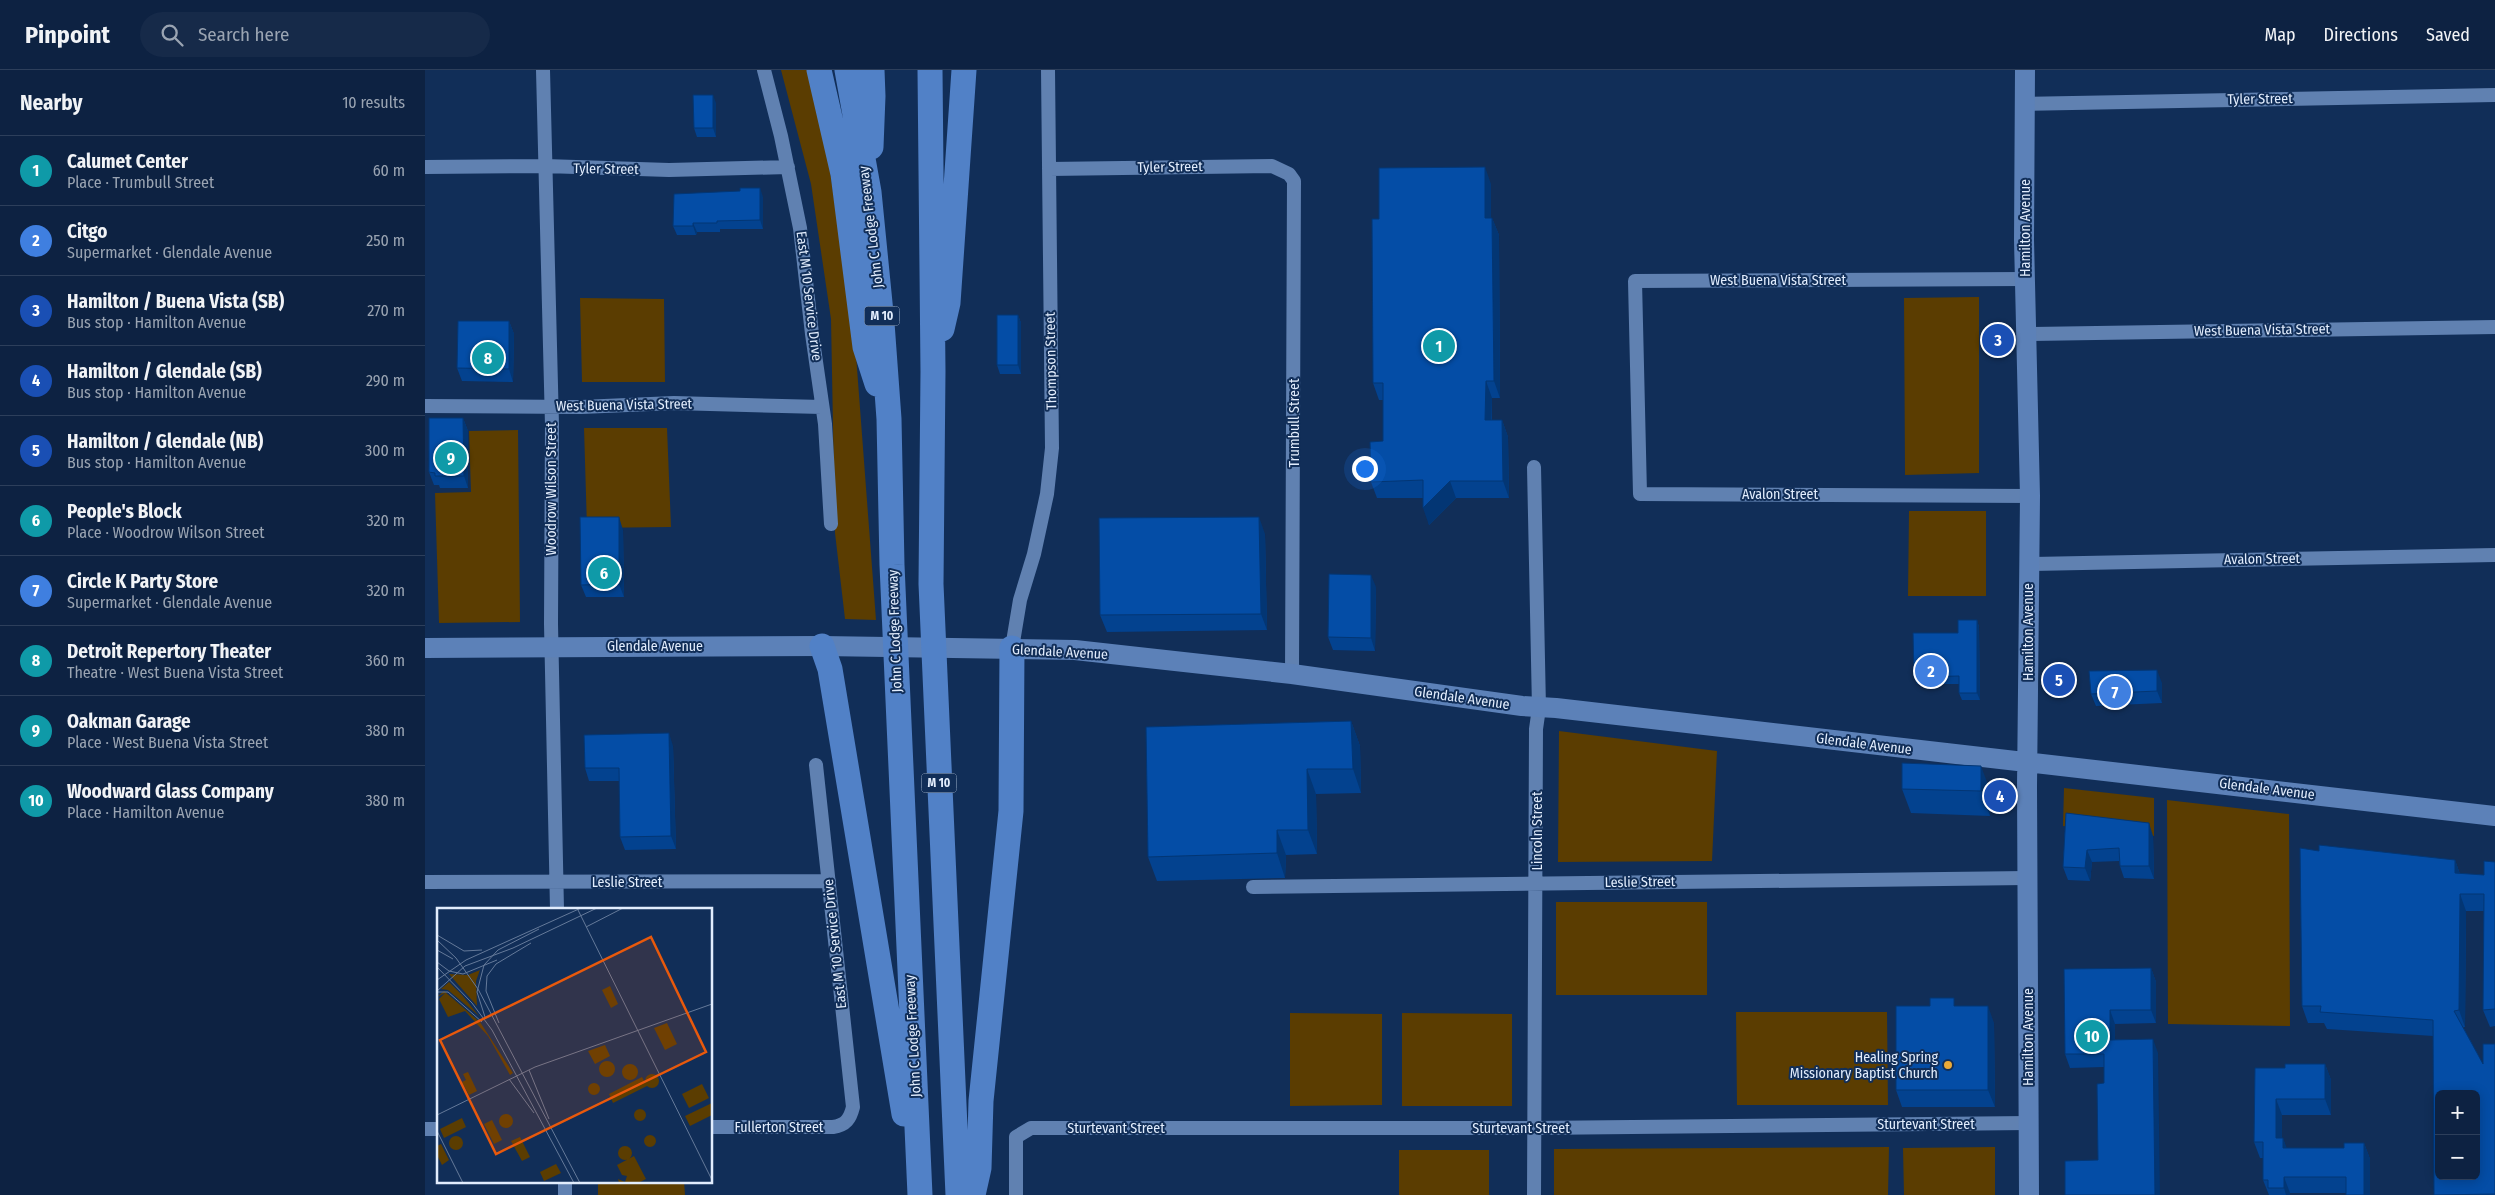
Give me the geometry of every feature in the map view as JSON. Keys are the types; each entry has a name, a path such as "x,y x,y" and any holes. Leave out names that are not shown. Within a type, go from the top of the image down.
{"highway":[{"path":"819,70 843,174 865,347 889,419"},
{"name":"John C Lodge Freeway","path":"847,70 869,192 883,323 889,419 893,574 920,1195"},
{"path":"869,192 873,96 872,70"},
{"name":"M 10","path":"930,70 933,371 931,584 958,1195"},
{"path":"933,371 948,303 964,70"},
{"path":"822,646 830,669 902,1110 918,1148"},
{"path":"973,1195 979,1168 981,1101 1011,812 1012,648"}],"street":[{"name":"Woodrow Wilson Street","path":"543,70 551,407 551,646 557,908"},
{"name":"East M 10 Service Drive","path":"764,70 801,228 823,407 831,524"},
{"name":"Thompson Street","path":"1012,648 1020,600 1034,554 1047,494 1052,448 1048,70"},
{"name":"Hamilton Avenue","path":"2025,70 2025,278 2028,334 2030,496 2027,762 2029,1195"},
{"name":"Tyler Street","path":"2025,104 2495,94"},
{"name":"Tyler Street","path":"425,168 545,166 669,170 788,168"},
{"name":"Tyler Street","path":"1049,169 1272,166 1289,174"},
{"name":"Trumbull Street","path":"1289,174 1295,188 1292,674"},
{"name":"West Buena Vista Street","path":"1637,384 1635,281 2025,278"},
{"name":"West Buena Vista Street","path":"2028,334 2495,327"},
{"name":"Avalon Street","path":"1637,384 1640,494 2030,496"},
{"name":"West Buena Vista Street","path":"425,406 551,407 674,403 823,407"},
{"name":"Lincoln Street","path":"1533,1195 1537,729 1539,708 1534,467"},
{"name":"Avalon Street","path":"2028,564 2495,555"},
{"name":"Glendale Avenue","path":"425,648 822,646 1075,650 1292,674 1539,708 2495,816"},
{"name":"East M 10 Service Drive","path":"816,765 853,1107 851,1116 846,1122"},
{"name":"Leslie Street","path":"1253,888 2027,878"},
{"name":"Leslie Street","path":"425,882 829,882"},
{"name":"Fullerton Street","path":"713,1127 833,1127 846,1122"},
{"name":"Sturtevant Street","path":"1017,1195 1016,1137 1031,1128 1534,1128 2029,1124"},
{"path":"565,1182 565,1195"}],"shaded area":[{"path":"781,70 807,70 825,135 856,355 876,620 845,619 835,533 831,319 811,184"},
{"path":"1979,297 1979,473 1905,475 1904,298"},
{"path":"580,298 664,299 665,382 582,382"},
{"path":"584,428 667,428 671,527 587,528"},
{"path":"518,430 520,622 439,623 435,493 471,492 469,431"},
{"path":"1909,511 1986,511 1986,596 1908,596"},
{"path":"1559,731 1717,751 1712,861 1558,862"},
{"path":"2064,788 2154,798 2154,836 2063,826"},
{"path":"2167,800 2289,814 2290,1026 2168,1024"},
{"path":"1556,902 1707,902 1707,995 1556,995"},
{"path":"1736,1012 1887,1012 1888,1105 1737,1105"},
{"path":"1290,1013 1382,1014 1382,1105 1290,1106"},
{"path":"1402,1013 1512,1014 1512,1106 1402,1106"},
{"path":"1889,1147 1888,1195 1554,1195 1554,1149"},
{"path":"1995,1147 1995,1195 1904,1195 1903,1148"},
{"path":"1399,1150 1489,1150 1489,1195 1399,1195"},
{"path":"598,1182 684,1182 685,1195 598,1195"}],"building":[{"path":"693,95 713,95 713,128 694,128"},
{"path":"1485,167 1485,218 1492,218 1494,381 1486,381 1485,420 1502,420 1503,481 1450,481 1423,508 1423,480 1371,482 1370,442 1383,441 1383,383 1373,383 1372,219 1379,219 1379,168"},
{"path":"740,188 760,188 760,220 717,221 717,223 693,223 693,226 673,226 674,194 740,191"},
{"path":"997,315 1018,315 1018,365 997,365"},
{"path":"458,321 509,321 509,369 457,368"},
{"path":"429,418 463,418 464,476 435,476 435,473 429,472"},
{"path":"580,517 619,517 619,584 581,585"},
{"path":"1259,517 1261,614 1100,615 1099,518"},
{"path":"1329,574 1371,575 1371,638 1328,637"},
{"path":"1958,620 1977,620 1977,693 1959,693 1959,676 1914,677 1913,633 1958,633"},
{"path":"2157,670 2157,691 2091,694 2089,671"},
{"path":"1351,721 1353,769 1307,769 1308,830 1277,830 1277,853 1148,857 1146,727"},
{"path":"669,733 671,836 620,837 619,768 585,768 584,735"},
{"path":"1902,763 1981,766 1981,791 1902,789"},
{"path":"2066,813 2149,823 2149,866 2120,866 2119,848 2087,850 2085,868 2063,867"},
{"path":"2319,845 2455,860 2455,873 2484,875 2484,861 2495,862 2495,1009 2483,1010 2484,894 2460,894 2459,1010 2454,1011 2483,1064 2483,1044 2495,1044 2495,1194 2434,1195 2433,1020 2320,1012 2321,1006 2302,1006 2300,848 2319,851"},
{"path":"2151,968 2151,1010 2110,1010 2110,1040 2153,1039 2155,1195 2065,1195 2065,1161 2098,1160 2097,1084 2104,1083 2104,1054 2065,1054 2064,969"},
{"name":"Healing Spring Missionary Baptist Church","path":"1930,998 1954,998 1954,1006 1988,1006 1988,1090 1896,1090 1896,1006 1930,1006"},
{"path":"2285,1064 2325,1064 2325,1099 2276,1099 2276,1138 2283,1138 2283,1148 2344,1148 2344,1143 2364,1143 2364,1195 2346,1195 2346,1177 2284,1177 2284,1188 2268,1188 2268,1180 2263,1180 2263,1142 2254,1142 2255,1068 2285,1068"}],"place":[{"name":"Hamilton / Buena Vista (SB)","path":"1998,340"},
{"name":"Calumet Center","path":"1439,346"},
{"name":"Detroit Repertory Theater","path":"488,358"},
{"name":"Oakman Garage","path":"451,458"},
{"name":"People's Block","path":"604,573"},
{"name":"Citgo","path":"1931,671"},
{"name":"Hamilton / Glendale (NB)","path":"2059,680"},
{"name":"Circle K Party Store","path":"2115,692"},
{"name":"Hamilton / Glendale (SB)","path":"2000,796"},
{"name":"Woodward Glass Company","path":"2092,1036"},
{"name":"Healing Spring Missionary Baptist Church","path":"1948,1065"}]}
